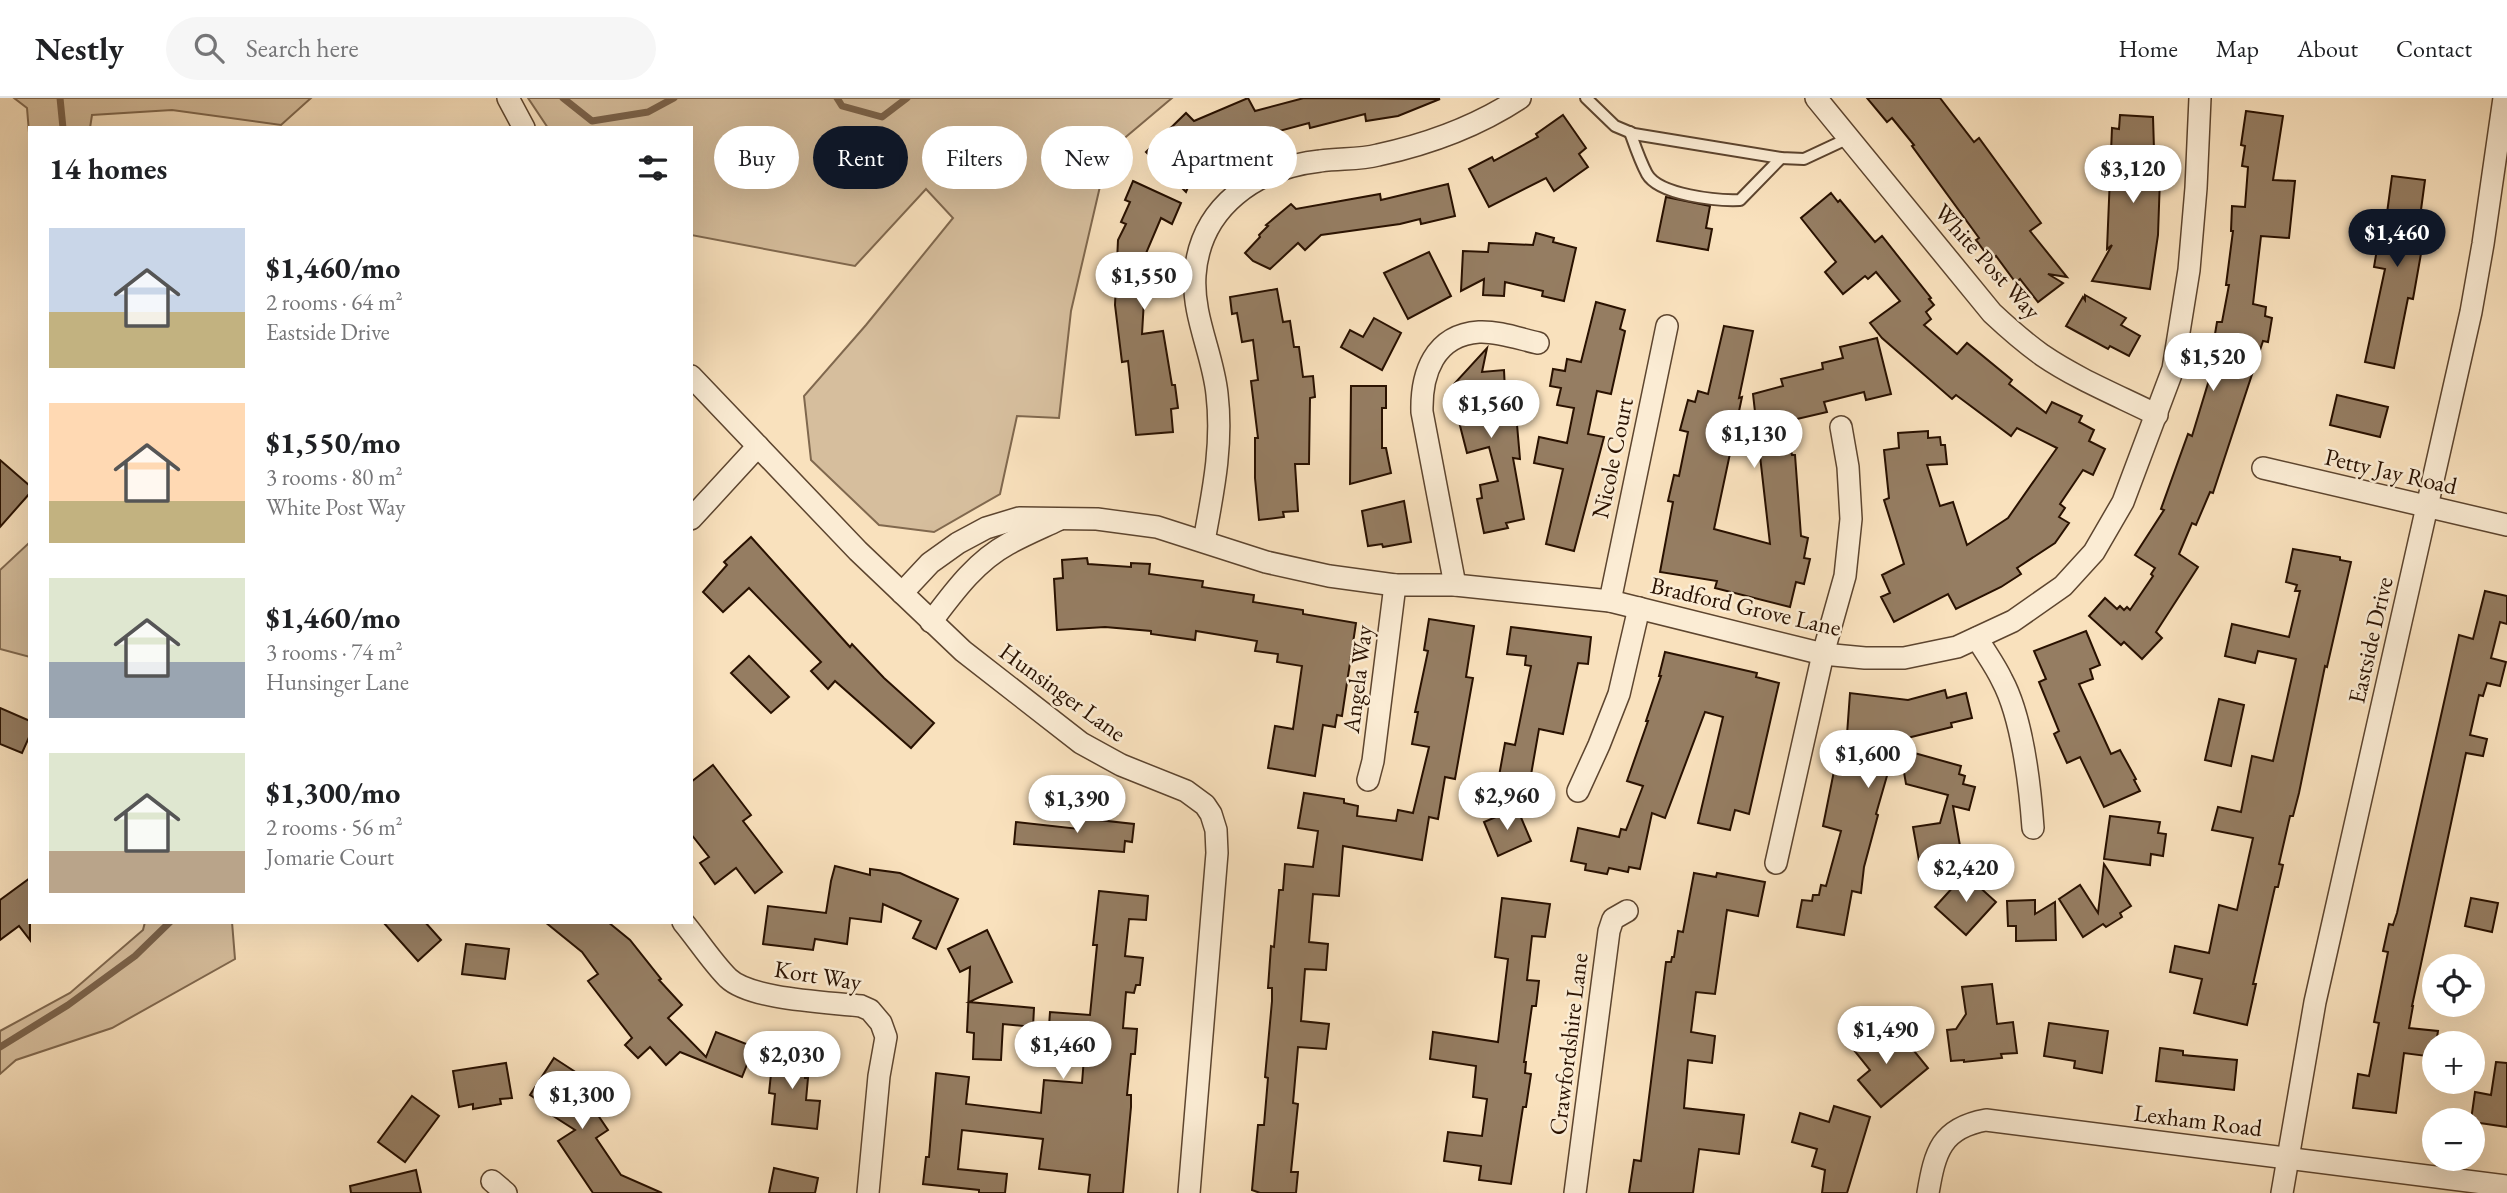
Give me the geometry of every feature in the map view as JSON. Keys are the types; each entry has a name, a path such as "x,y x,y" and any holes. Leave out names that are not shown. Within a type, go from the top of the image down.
{"street":[{"path":"508,98 523,126"},
{"path":"1204,541 1220,441 1217,393 1197,311 1195,272 1205,236 1214,219 1238,191 1280,169 1321,160 1374,156 1429,143 1459,132 1520,98"},
{"name":"White Post Way","path":"1816,98 1992,313 2043,356 2157,415"},
{"name":"Bradford Grove Lane","path":"902,593 930,564 958,543 986,528 1019,518 1097,519 1157,527 1266,562 1329,576 1395,585 1454,585 1610,601 1823,654 1905,658 1957,647 2013,621 2043,603 2063,586 2094,552 2123,502 2173,369 2189,270 2200,98"},
{"name":"Eastside Drive","path":"2282,1193 2315,1002 2478,271 2504,98"},
{"name":"Nicole Court","path":"1610,601 1667,326"},
{"path":"1454,585 1422,412 1421,389 1425,374 1436,354 1458,337 1479,332 1538,343"},
{"name":"Hunsinger Lane","path":"693,378 931,622 990,673 1082,743 1121,765 1186,792 1205,805 1211,814 1216,830 1217,853 1189,1193"},
{"path":"1776,863 1823,654 1845,576 1851,519 1848,467 1841,426"},
{"path":"693,517 758,446"},
{"name":"Petty Jay Road","path":"2263,468 2507,525"},
{"name":"Bradford Grove Lane","path":"931,622 978,565 1006,545 1058,520"},
{"name":"Angela Way","path":"1368,780 1373,761 1395,585"},
{"path":"1578,791 1619,694 1639,608"},
{"path":"1977,638 2004,682 2016,721 2031,797 2034,828"},
{"name":"Crawfordshire Lane","path":"1575,1193 1609,931 1613,919 1627,911"},
{"name":"Kort Way","path":"685,924 729,978 743,988 761,993 862,1006 870,1010 881,1023 886,1037 879,1076 869,1193"},
{"name":"Lexham Road","path":"1928,1193 1936,1155 1945,1140 1968,1123 1986,1120 2507,1186"}],"lane":[{"path":"1586,98 1615,125 1630,132 1781,158 1804,159 1849,138"},
{"path":"1630,132 1648,176 1667,189 1720,200 1740,200 1781,158"}],"shaded area":[{"path":"14,98 311,98 281,125 172,110 92,115 90,126 28,126 27,108"},
{"path":"528,98 1172,98 1133,131 1133,126 1041,126 1041,189 1099,189 1071,311 1059,418 1017,416 1000,494 934,532 879,525 811,460 804,396 953,218 926,189 855,266 693,235 693,126 547,126"},
{"path":"28,544 28,656 0,649 0,570"},
{"path":"144,924 232,924 235,959 112,1028 16,1060 0,1074 0,1031 70,993 143,930"}],"building":[{"path":"1248,98 1255,111 1304,98 1440,99 1398,116 1366,121 1365,114 1310,128 1309,123 1297,126 1173,126 1186,113 1194,121"},
{"path":"1867,98 1940,98 1974,142 1979,138 2041,223 2030,231 2067,277 2048,274 2063,283 2038,302 2020,279 2016,283 1996,256 1991,260 1976,240 1979,238 1912,146 1914,145 1892,118 1887,122"},
{"path":"2246,111 2283,116 2273,180 2295,181 2289,238 2261,236 2253,304 2266,307 2265,316 2272,318 2268,342 2263,341 2213,493 2210,492 2196,525 2192,523 2179,554 2198,567 2156,632 2162,638 2142,659 2124,642 2121,645 2089,616 2105,598 2117,609 2120,606 2124,610 2127,607 2130,610 2153,576 2151,574 2155,568 2135,555 2164,510 2161,509 2188,434 2192,436 2219,347 2213,346 2217,322 2222,322 2229,285 2226,285 2233,231 2232,206 2245,207 2248,167 2242,166 2245,146 2241,145"},
{"path":"1563,115 1586,148 1579,154 1588,167 1554,191 1546,178 1489,207 1469,169 1492,157 1494,161 1538,137 1536,134"},
{"path":"2120,115 2153,117 2154,149 2161,149 2158,235 2150,289 2092,281 2112,245 2107,249 2112,128 2119,129"},
{"path":"2392,176 2425,180 2416,247 2422,248 2413,299 2408,298 2394,368 2365,362 2385,269 2374,267 2377,249 2382,250"},
{"path":"1133,181 1181,203 1172,224 1161,218 1144,258 1158,258 1157,284 1145,283 1142,334 1163,331 1178,408 1171,409 1173,432 1136,435 1128,361 1122,362 1115,305 1118,240 1126,224 1121,222 1130,202 1125,200 1130,189 1133,189"},
{"path":"1448,184 1455,216 1421,224 1420,219 1321,235 1305,250 1298,243 1270,269 1253,261 1245,253 1260,237 1268,226 1266,225 1291,204 1296,209 1380,194 1381,200"},
{"path":"1831,193 1875,242 1882,236 1931,298 1929,299 1934,305 1926,312 1931,319 1924,325 1957,354 1967,343 2012,380 2009,384 2046,413 2052,402 2082,416 2079,422 2094,430 2089,441 2105,449 2093,475 2083,470 2060,504 2065,508 2059,517 2069,523 2055,543 2017,568 2021,574 1956,609 1948,594 1894,622 1881,597 1890,593 1882,575 1904,564 1884,500 1889,498 1884,450 1899,448 1898,433 1928,431 1928,438 1940,437 1941,445 1945,445 1947,464 1927,465 1940,506 1953,502 1967,545 2008,518 2057,448 2017,428 2011,436 1956,395 1952,399 1882,338 1870,323 1900,301 1876,272 1868,279 1865,276 1843,294 1825,272 1836,262 1801,218"},
{"path":"1666,197 1710,206 1706,228 1712,229 1708,250 1657,241"},
{"path":"1536,233 1554,238 1553,242 1576,248 1564,301 1542,296 1543,291 1505,282 1504,296 1483,295 1484,279 1461,291 1463,251 1488,252 1489,243 1533,245"},
{"path":"1429,252 1451,296 1408,319 1384,273"},
{"path":"1277,289 1283,322 1290,321 1294,347 1299,347 1303,377 1313,376 1315,397 1310,398 1309,464 1295,464 1298,511 1283,512 1284,517 1259,520 1255,478 1255,438 1258,438 1251,381 1258,380 1253,340 1242,342 1237,313 1232,314 1230,297"},
{"path":"2085,295 2126,318 2121,325 2140,336 2129,356 2110,346 2108,349 2066,326 2083,297 2085,300"},
{"path":"1596,302 1625,310 1620,329 1625,331 1611,394 1597,391 1588,434 1604,437 1574,551 1546,544 1563,469 1534,463 1539,437 1567,443 1574,408 1557,405 1561,388 1550,386 1553,369 1565,371 1567,359 1581,362"},
{"path":"1374,318 1401,333 1382,370 1341,347 1350,330 1363,337"},
{"path":"1724,326 1753,331 1714,529 1770,544 1753,394 1783,386 1781,379 1823,369 1822,363 1843,358 1840,347 1877,338 1891,394 1866,400 1864,392 1824,402 1827,412 1784,422 1792,455 1795,455 1801,536 1808,538 1804,558 1810,559 1804,584 1796,582 1790,607 1715,588 1717,581 1660,572 1673,502 1668,501 1674,475 1679,476 1688,432 1680,430 1688,400 1695,402 1698,391 1708,394"},
{"path":"1487,348 1482,372 1504,370 1505,391 1514,390 1520,459 1513,458 1524,519 1506,523 1508,528 1484,533 1477,499 1482,498 1480,485 1498,481 1489,447 1467,453 1456,410 1454,384"},
{"path":"1351,386 1386,386 1386,408 1382,408 1382,448 1386,448 1391,473 1350,484"},
{"path":"2337,395 2388,407 2380,437 2330,425"},
{"path":"0,460 28,484 28,495 0,527"},
{"path":"1404,501 1411,542 1383,547 1382,544 1368,546 1362,511"},
{"path":"751,537 850,647 852,644 884,678 934,723 911,748 835,681 828,689 811,671 821,662 749,588 723,612 703,592 727,565 724,562"},
{"path":"2293,549 2340,557 2340,560 2351,562 2327,667 2325,666 2299,793 2293,816 2290,816 2279,864 2283,865 2278,887 2275,887 2253,984 2256,984 2247,1025 2194,1013 2202,979 2170,972 2175,946 2209,953 2219,905 2237,910 2253,838 2212,830 2218,807 2241,812 2252,756 2273,761 2296,659 2258,651 2255,663 2225,656 2232,624 2289,637 2300,591 2295,591 2297,585 2286,582"},
{"path":"1087,558 1088,564 1131,567 1131,563 1150,564 1149,574 1203,581 1202,587 1254,595 1253,602 1303,610 1303,614 1356,623 1342,716 1337,715 1335,727 1323,725 1315,776 1268,768 1275,726 1293,729 1302,666 1277,662 1278,654 1255,651 1257,641 1196,631 1195,640 1151,634 1151,631 1105,627 1057,630 1054,579 1063,578 1062,560"},
{"path":"2485,591 2507,596 2507,624 2500,622 2491,658 2506,662 2500,686 2487,683 2483,696 2479,695 2470,735 2487,739 2483,756 2466,753 2412,1006 2409,1028 2438,1031 2422,1031 2422,1055 2404,1053 2396,1113 2353,1108 2358,1074 2369,1076 2379,1023 2374,1022 2388,952 2383,951 2389,924 2393,925 2397,913 2459,635 2473,639"},
{"path":"1429,619 1474,626 1466,677 1473,678 1455,779 1445,777 1438,819 1429,817 1422,860 1343,846 1339,896 1313,894 1309,942 1328,944 1326,970 1305,969 1301,1021 1329,1024 1326,1049 1298,1047 1293,1103 1298,1104 1291,1172 1298,1172 1296,1193 1260,1193 1252,1190 1258,1125 1264,1125 1272,1001 1272,988 1268,988 1279,890 1283,890 1285,864 1313,867 1318,831 1298,828 1304,793 1344,799 1344,803 1358,806 1357,816 1396,821 1398,810 1413,813 1429,747 1412,744 1418,712 1415,712 1428,651 1424,650"},
{"path":"1511,627 1591,637 1588,664 1578,663 1563,734 1539,729 1528,792 1497,787 1505,743 1515,745 1531,666 1525,665 1526,656 1507,654"},
{"path":"2086,631 2100,665 2090,669 2093,679 2079,684 2111,754 2120,750 2140,791 2104,807 2080,757 2067,763 2054,734 2059,731 2039,682 2046,679 2034,651"},
{"path":"1665,652 1757,673 1756,677 1779,683 1749,814 1735,810 1730,830 1698,823 1723,717 1705,712 1665,818 1652,813 1640,869 1629,867 1628,872 1609,868 1607,874 1585,870 1586,864 1571,861 1578,828 1619,837 1621,829 1626,830 1643,786 1627,781 1648,721"},
{"path":"749,656 789,697 771,713 731,673"},
{"path":"1945,690 1947,698 1966,693 1972,718 1951,723 1952,727 1899,740 1898,737 1897,740 1881,744 1895,748 1876,814 1878,815 1864,867 1861,893 1852,891 1844,935 1797,927 1802,900 1812,901 1813,895 1819,895 1821,885 1826,886 1841,831 1823,826 1839,746 1846,748 1850,693 1908,700"},
{"path":"2219,699 2244,705 2231,766 2205,760"},
{"path":"0,708 28,720 28,740 22,753 0,744"},
{"path":"1900,749 1961,766 1959,774 1965,776 1963,784 1975,787 1969,810 1953,806 1963,863 1924,869 1923,865 1920,866 1913,827 1940,823 1948,795 1906,784"},
{"path":"713,765 751,815 743,821 782,872 755,893 736,868 715,884 700,863 709,857 693,837 693,780"},
{"path":"1517,808 1531,841 1498,856 1484,822"},
{"path":"2110,816 2160,822 2158,833 2166,834 2163,856 2151,854 2150,865 2104,859"},
{"path":"1080,818 1134,824 1132,842 1125,841 1124,852 1014,844 1016,822 1079,829"},
{"path":"2104,864 2131,906 2120,913 2122,917 2106,927 2103,924 2083,937 2059,899 2080,885 2098,913"},
{"path":"835,866 870,875 870,869 900,873 958,899 936,949 913,938 921,921 883,904 881,922 850,918 847,944 815,939 813,950 763,944 768,906 826,913"},
{"path":"1694,873 1716,877 1717,873 1765,882 1758,916 1727,910 1715,994 1696,992 1691,1032 1715,1036 1712,1063 1688,1060 1684,1108 1744,1115 1739,1154 1699,1149 1693,1193 1629,1193 1634,1160 1641,1161 1666,962 1671,962 1674,957 1678,931 1683,932"},
{"path":"1965,874 1996,902 1966,935 1935,907"},
{"path":"28,879 30,940 19,926 0,940 0,900"},
{"path":"1099,891 1148,896 1146,920 1129,919 1125,956 1143,958 1140,985 1136,985 1134,993 1126,992 1123,1028 1137,1029 1135,1054 1131,1054 1127,1095 1131,1095 1131,1107 1123,1193 1088,1193 1090,1175 1039,1169 1043,1139 962,1130 958,1169 1007,1174 1005,1193 979,1193 979,1190 923,1184 926,1157 929,1157 936,1073 969,1077 966,1104 1041,1113 1044,1080 1082,1083 1085,1045 1048,1041 1050,1012 1090,1015"},
{"path":"1502,898 1550,904 1545,937 1532,936 1527,980 1539,981 1536,1006 1532,1006 1524,1062 1525,1073 1531,1074 1511,1184 1479,1180 1481,1166 1444,1161 1448,1132 1482,1136 1487,1099 1473,1097 1476,1066 1430,1059 1433,1032 1498,1042 1508,959 1495,957"},
{"path":"2471,898 2498,903 2492,932 2465,926"},
{"path":"2035,900 2035,914 2055,902 2056,940 2016,941 2016,926 2008,926 2007,901"},
{"path":"385,924 427,924 441,940 418,961"},
{"path":"547,924 610,924 630,940 661,979 659,980 682,1005 668,1018 706,1057 716,1032 754,1047 742,1077 680,1052 666,1065 650,1047 638,1058 625,1045 632,1038 588,981 598,974 582,952"},
{"path":"987,930 1012,982 969,1002 1034,1008 1033,1027 1003,1024 1001,1060 973,1059 974,1033 967,1032 970,967 960,972 948,949"},
{"path":"466,944 509,949 505,979 462,974"},
{"path":"1992,984 1997,1024 2013,1022 2017,1053 2001,1054 2002,1058 1951,1061 1947,1030 1956,1029 1966,1014 1962,987"},
{"path":"2049,1023 2108,1031 2102,1073 2074,1068 2075,1061 2044,1056"},
{"path":"1870,1026 1892,1052 1906,1041 1928,1068 1881,1107 1858,1080 1870,1070 1849,1044"},
{"path":"779,1048 807,1052 806,1100 820,1101 817,1129 772,1124 775,1094 769,1093 773,1055 778,1057"},
{"path":"2160,1048 2183,1051 2183,1055 2237,1060 2234,1090 2156,1081"},
{"path":"554,1058 577,1073 574,1078 593,1090 587,1099 608,1130 596,1138 621,1175 662,1193 593,1193 558,1141 575,1130 547,1112 550,1108 530,1095"},
{"path":"2496,1062 2507,1063 2507,1127 2485,1124 2485,1108 2473,1108 2475,1094 2491,1095"},
{"path":"506,1063 512,1098 500,1099 501,1104 473,1109 473,1104 459,1107 453,1071"},
{"path":"412,1096 439,1116 405,1162 378,1142"},
{"path":"1834,1106 1870,1117 1847,1193 1822,1193 1825,1170 1812,1166 1817,1149 1792,1142 1800,1113 1829,1122"},
{"path":"774,1168 818,1178 815,1193 769,1193"},
{"path":"416,1170 421,1193 351,1193 350,1186"}],"waterway":[{"path":"60,98 63,126"},
{"path":"563,98 592,121 648,112 674,98"},
{"path":"837,98 842,106 882,117 907,98"},
{"path":"0,1047 68,1005 135,956 168,924"}]}
